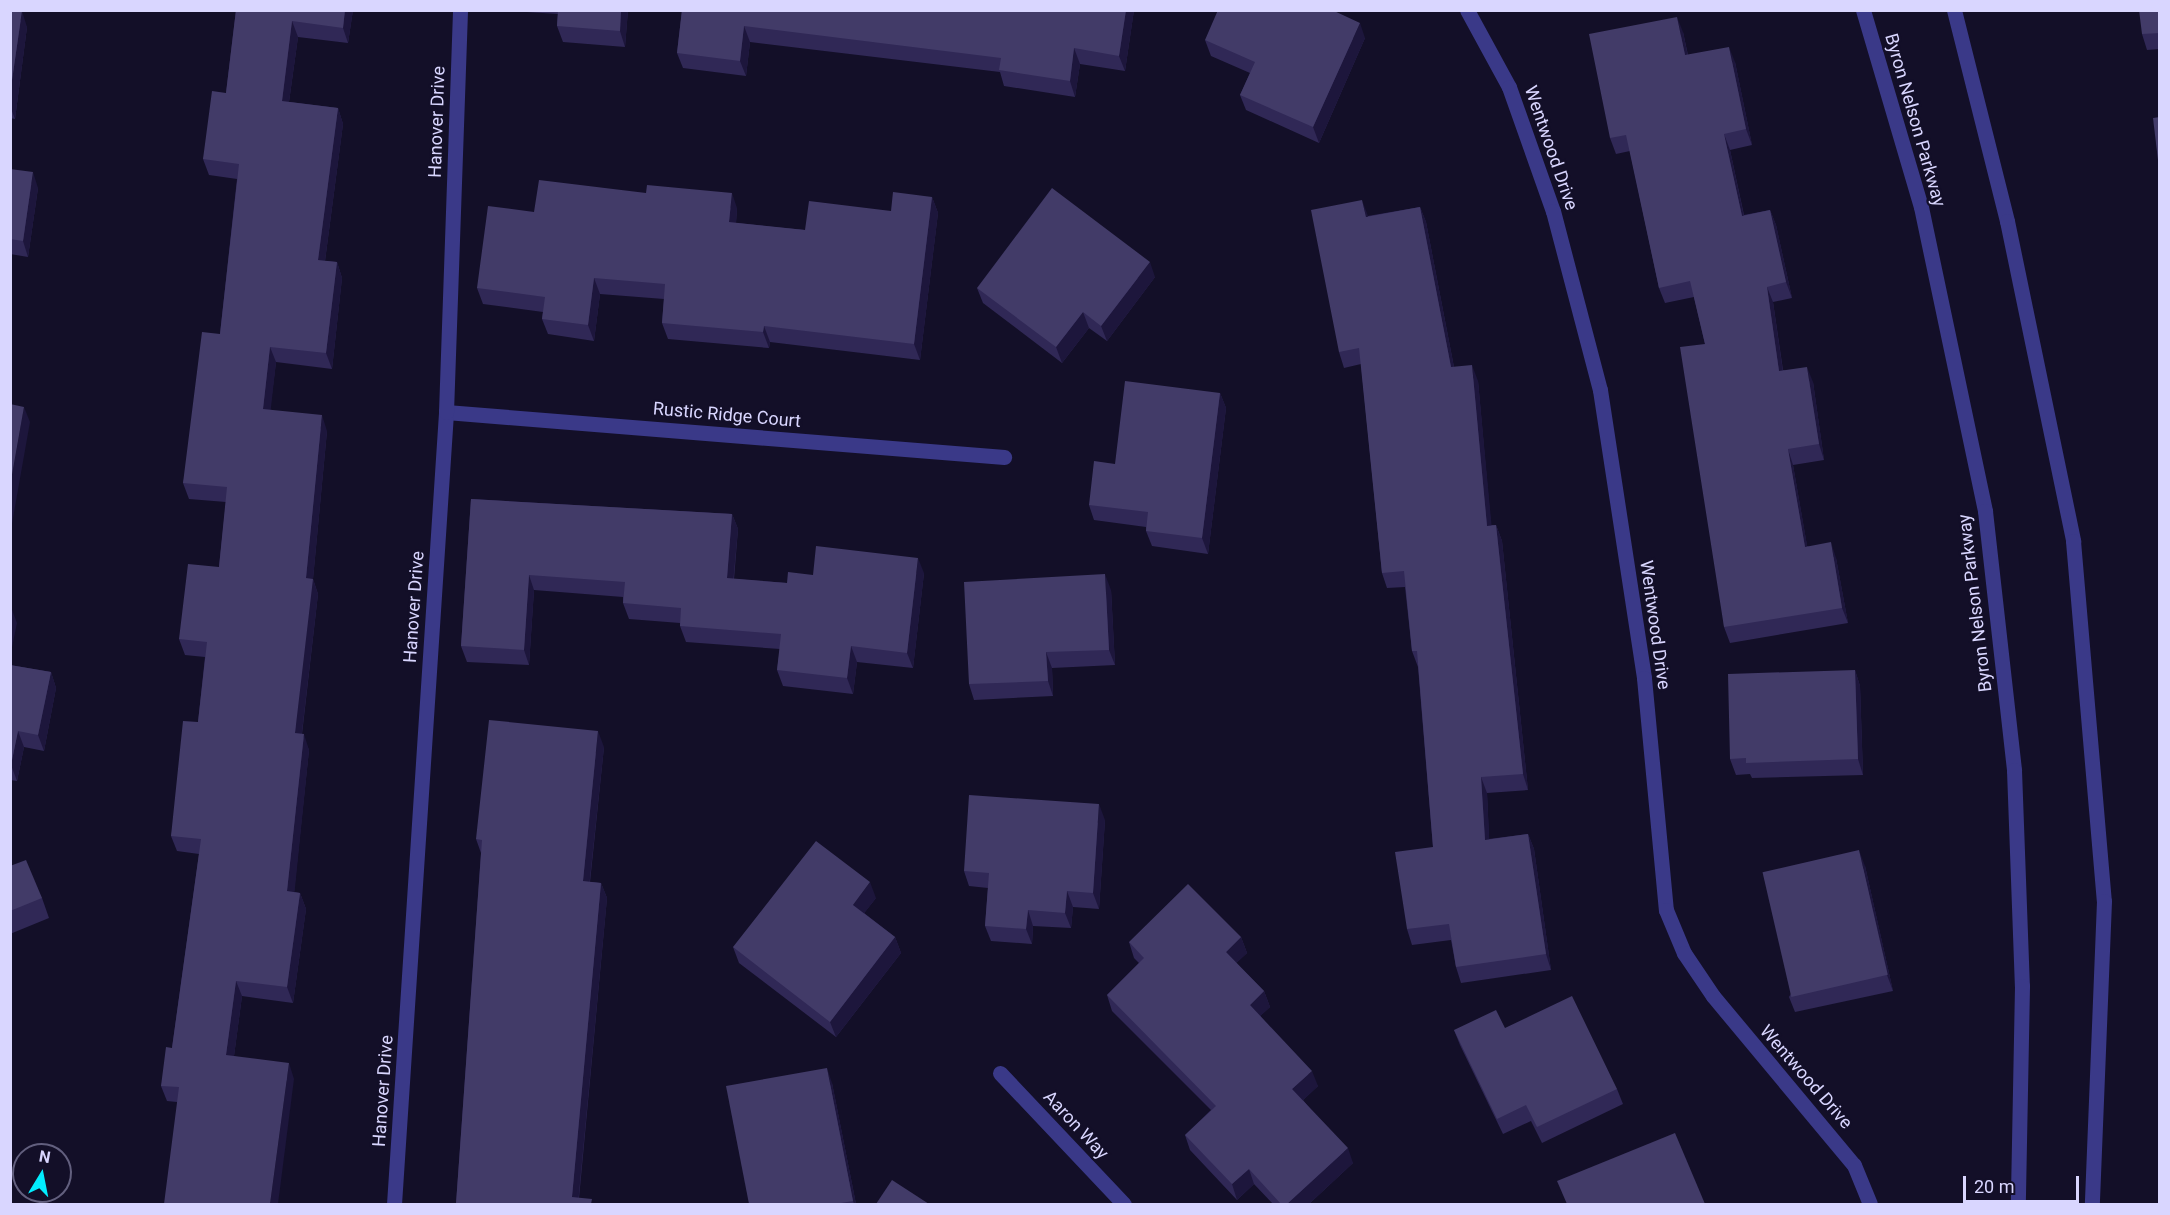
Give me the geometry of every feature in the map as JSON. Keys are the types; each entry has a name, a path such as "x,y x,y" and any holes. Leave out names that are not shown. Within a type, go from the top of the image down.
{"street":[{"name":"Hanover Drive","path":"394,1204 446,412 460,10"},
{"name":"Wentwood Drive","path":"1467,10 1509,87 1553,211 1600,390 1644,678 1666,910 1713,996 1854,1164 1870,1204"},
{"name":"Byron Nelson Parkway","path":"1863,10 1922,207 1985,511 2014,770 2022,986 2018,1204"},
{"path":"1954,10 2004,209 2073,541 2104,900 2092,1204"},
{"name":"Rustic Ridge Court","path":"446,412 1004,457"},
{"name":"Aaron Way","path":"1000,1073 1124,1204"}],"building":[{"path":"10,10 22,11 10,94"},
{"path":"236,10 345,10 343,28 292,21 282,101 338,108 318,260 337,262 326,353 270,347 263,409 322,415 306,578 313,579 295,733 304,734 287,891 300,893 287,987 236,981 226,1055 289,1063 270,1204 164,1204 179,1087 161,1086 166,1047 172,1048 201,839 171,836 183,721 198,722 207,642 179,639 188,564 219,567 227,487 183,483 202,332 220,334 239,164 203,159 212,91 226,93"},
{"path":"558,10 621,10 620,31 557,26"},
{"path":"682,10 1126,10 1119,56 1074,48 1070,81 999,70 1001,58 744,26 740,61 677,53"},
{"path":"1218,10 1332,10 1360,23 1313,127 1240,95 1255,62 1205,40"},
{"path":"2139,10 2160,10 2160,33 2142,34"},
{"path":"1677,17 1685,55 1729,47 1746,129 1724,134 1742,216 1770,210 1786,282 1767,287 1779,371 1807,367 1819,444 1788,449 1805,547 1831,542 1842,608 1724,627 1680,347 1705,344 1690,281 1659,288 1626,135 1610,138 1589,34"},
{"path":"2160,117 2160,177 2153,118"},
{"path":"10,169 33,172 23,241 10,239"},
{"path":"539,180 646,193 647,185 732,193 729,222 805,230 809,201 891,211 893,192 932,197 914,344 764,326 763,332 662,323 665,284 594,278 588,325 542,319 545,297 477,288 488,206 534,212"},
{"path":"1052,188 1150,262 1101,326 1083,312 1056,347 977,288"},
{"path":"1362,200 1366,217 1420,207 1451,367 1472,365 1487,526 1496,525 1523,774 1481,777 1485,840 1528,834 1546,954 1456,967 1449,924 1407,929 1395,852 1433,847 1417,651 1412,651 1404,571 1382,573 1359,348 1339,352 1311,210"},
{"path":"1125,381 1220,393 1202,538 1146,531 1148,512 1089,505 1094,461 1115,464"},
{"path":"10,404 24,407 10,486"},
{"path":"471,499 732,514 727,578 787,583 788,572 813,575 816,546 918,558 907,653 851,646 847,678 777,670 781,634 680,626 681,608 623,603 625,582 529,575 524,650 461,646"},
{"path":"1105,574 1109,650 1046,652 1048,681 969,684 964,582"},
{"path":"10,665 51,672 38,735 18,731 11,765"},
{"path":"1855,670 1858,759 1746,763 1746,758 1730,759 1728,674"},
{"path":"489,720 598,731 583,881 601,883 572,1197 592,1199 591,1204 456,1204 482,840 476,839"},
{"path":"969,795 1099,804 1093,893 1067,891 1065,913 1028,910 1026,929 985,926 989,873 964,871"},
{"path":"816,841 870,882 853,905 895,937 830,1022 733,947"},
{"path":"1859,850 1888,975 1791,997 1763,872"},
{"path":"26,860 42,898 10,911 10,866"},
{"path":"1188,884 1241,937 1226,952 1264,991 1250,1005 1312,1071 1292,1089 1348,1148 1287,1204 1281,1204 1249,1169 1232,1184 1185,1135 1216,1106 1107,995 1144,958 1129,942"},
{"path":"1572,996 1617,1089 1537,1127 1526,1105 1497,1119 1454,1030 1496,1010 1505,1028"},
{"path":"827,1068 853,1201 835,1204 749,1204 726,1086"},
{"path":"1675,1133 1705,1204 1567,1204 1557,1181"},
{"path":"892,1180 929,1204 876,1204"}]}
